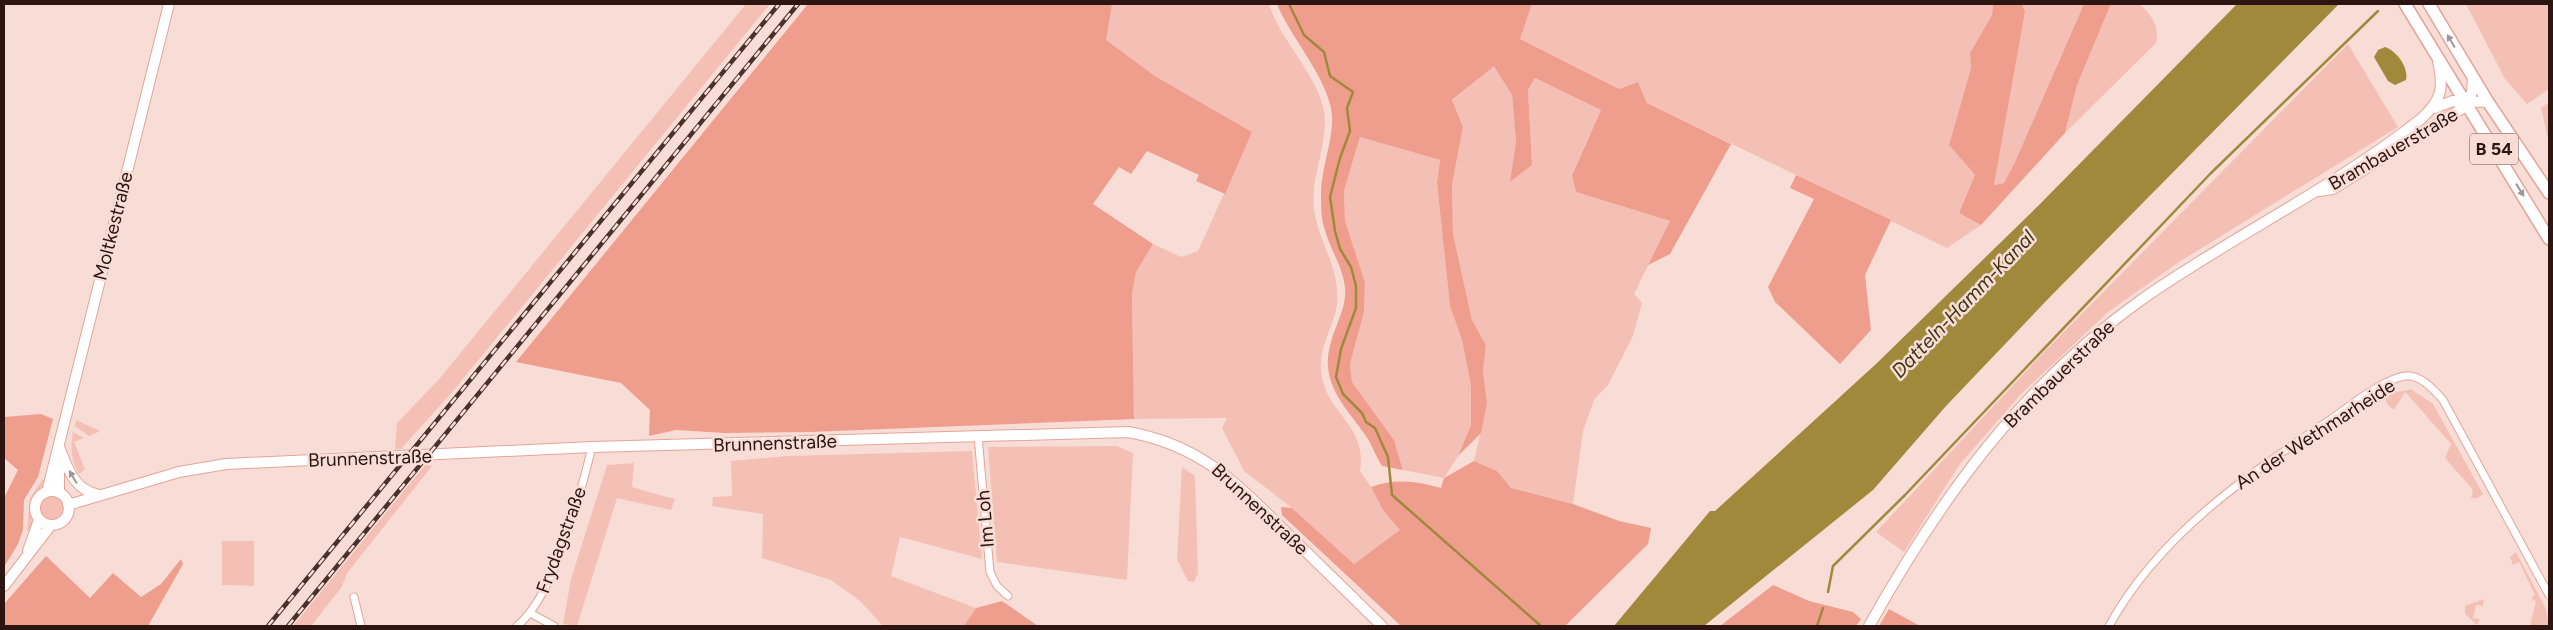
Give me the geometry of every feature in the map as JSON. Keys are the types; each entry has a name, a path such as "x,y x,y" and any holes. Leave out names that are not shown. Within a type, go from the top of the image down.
{"main road":[{"name":"B 54","path":"2405,4 2549,239"},
{"name":"B 54","path":"2429,4 2488,102 2549,194"}],"street":[{"name":"Moltkestraße","path":"47,492 169,4"},
{"name":"Brambauerstraße","path":"1869,626 1932,520 1967,470 2040,387 2079,350 2141,301 2222,248 2318,191 2328,182 2403,133 2434,108 2441,88 2438,60"},
{"path":"2466,103 2472,92 2473,78"},
{"path":"2434,108 2446,102 2488,102"},
{"name":"Brambauerstraße","path":"2318,191 2332,189 2466,103"},
{"name":"An der Wethmarheide","path":"2109,626 2154,563 2207,508 2242,480 2341,412 2387,382 2406,376 2421,380 2443,400 2549,595"},
{"name":"Brunnenstraße","path":"68,504 189,470 226,464 592,447 1118,431 1156,438 1181,447 1206,460 1233,480 1382,626"},
{"name":"Im Loh","path":"978,436 990,572 997,586 1008,596"},
{"name":"Moltkestraße","path":"58,447 58,493"},
{"path":"58,447 76,484 89,492 99,495"},
{"name":"Frydagstraße","path":"517,626 530,613 550,581 583,484 592,447"},
{"path":"4,586 23,563 51,525 62,521 68,511 68,504 58,493 47,492 36,503 35,509 39,520 23,563"},
{"path":"39,520 51,525"},
{"path":"354,597 361,626"},
{"path":"530,613 554,626"}],"shaded area":[{"path":"746,4 770,4 454,390 401,449 395,449 397,423 440,378"},
{"path":"808,4 1112,4 1106,40 1155,76 1252,132 1225,194 1196,181 1199,175 1147,151 1131,174 1119,167 1093,204 1153,244 1136,272 1132,294 1134,419 810,432 725,433 676,430 649,436 650,410 621,383 516,362"},
{"path":"1112,4 1269,4 1281,31 1307,71 1320,98 1325,123 1313,197 1314,209 1316,221 1333,267 1337,291 1337,304 1322,352 1321,369 1329,397 1352,429 1358,441 1361,455 1360,471 1383,510 1401,530 1354,564 1292,508 1244,471 1222,428 1227,418 1134,419 1132,294 1136,272 1153,244 1181,257 1198,251 1252,132 1155,76 1105,40"},
{"path":"1277,4 1532,4 1520,39 1619,89 1638,82 1647,103 1731,144 1670,254 1648,265 1670,221 1576,192 1572,175 1601,110 1535,78 1528,90 1532,165 1510,182 1516,141 1512,95 1494,66 1452,100 1463,127 1452,185 1453,234 1472,320 1486,345 1483,371 1487,403 1481,433 1458,456 1471,425 1471,386 1462,340 1450,306 1437,183 1440,160 1360,137 1344,191 1345,221 1365,282 1364,312 1350,364 1352,382 1394,440 1403,470 1382,466 1366,436 1343,405 1332,384 1328,360 1330,346 1344,303 1345,288 1342,272 1326,235 1321,211 1323,172 1332,129 1331,108 1321,81 1290,30"},
{"path":"1532,4 1993,4 1992,15 1970,53 1971,68 1949,145 1975,175 1959,213 1981,225 1947,248 1647,103 1638,82 1619,89 1520,39"},
{"path":"1993,4 2022,4 2025,12 1994,185 2004,183 2015,162 2084,4 2111,4 2077,85 2065,133 1981,225 1959,213 1975,175 1949,145 1971,68 1970,53 1992,15"},
{"path":"2022,4 2084,4 2015,162 2004,183 1994,185 2025,12"},
{"path":"2111,4 2140,4 2154,21 2157,31 2156,43 2065,133 2077,85"},
{"path":"2466,4 2549,4 2549,89 2527,104 2505,79"},
{"path":"2348,44 2398,127 2179,262 2108,312 2021,394 1960,464 1904,552 1876,532 2044,352"},
{"path":"1494,65 1512,95 1516,141 1510,182 1532,165 1528,90 1535,78 1601,110 1572,174 1576,192 1670,221 1634,294 1642,303 1633,336 1608,385 1594,400 1583,431 1573,504 1511,488 1497,471 1474,461 1487,403 1483,371 1486,345 1472,320 1453,234 1452,185 1463,127 1452,101"},
{"path":"2549,102 2549,143 2541,108"},
{"path":"1360,137 1440,160 1437,183 1450,305 1462,340 1471,386 1471,425 1458,456 1444,478 1403,470 1394,440 1352,382 1350,364 1364,312 1365,282 1345,221 1344,191"},
{"path":"1796,175 1891,220 1865,275 1871,330 1840,364 1775,302 1768,287 1814,199 1790,188"},
{"path":"2411,389 2433,404 2483,494 2478,498 2471,498 2473,490 2445,458 2451,444 2407,394 2405,392 2394,410 2387,404 2384,395"},
{"path":"41,414 53,419 38,477 24,500 23,530 18,544 4,567 4,498 18,470 4,458 4,417"},
{"path":"76,420 100,431 89,436 75,426"},
{"path":"73,432 84,438 74,442 85,469 79,474 72,453"},
{"path":"1117,446 1133,453 1127,580 997,562 988,447"},
{"path":"972,451 982,559 900,537 891,576 976,608 964,626 883,626 860,601 831,580 762,558 763,514 712,506 713,497 675,499 671,510 617,498 577,626 563,624 571,579 607,465 634,463 632,487 674,499 732,496 731,461 787,456"},
{"path":"1474,461 1497,471 1511,488 1573,504 1619,521 1651,528 1648,544 1565,626 1401,626 1282,515 1281,507 1292,508 1354,564 1400,530 1383,510 1371,487 1389,482 1406,482 1441,488 1444,478"},
{"path":"425,465 432,466 348,572 341,588 311,626 293,626"},
{"path":"1182,467 1195,476 1198,573 1194,582 1188,581 1177,559"},
{"path":"47,479 31,503 32,532 27,530 30,498 42,480"},
{"path":"52,496 61,499 64,508 61,517 52,520 43,517 40,508 43,499"},
{"path":"222,541 254,541 254,586 222,585"},
{"path":"2516,552 2546,609 2549,626 2530,626 2536,601 2532,600 2532,597 2535,595 2519,562 2513,565 2510,557"},
{"path":"46,556 90,598 113,573 141,597 161,584 181,559 183,564 148,626 4,626 4,604"},
{"path":"1773,585 1809,601 1853,612 1861,619 1856,626 1720,626"},
{"path":"2484,599 2483,606 2476,605 2473,618 2480,619 2477,625 2465,614 2465,606"},
{"path":"1002,601 1038,626 964,626 976,608"},
{"path":"1889,609 1920,626 1879,626"}],"water":[{"name":"Datteln-Hamm-Kanal","path":"2237,4 2339,4 2047,300 1946,406 1873,490 1704,626 1614,626 1710,511 1715,511 1876,364 2039,205"},
{"path":"2385,47 2398,56 2406,70 2406,80 2395,85 2388,81 2374,57 2378,50"}],"waterway":[{"path":"1289,4 1304,35 1324,52 1330,76 1353,92 1347,108 1350,131 1340,158 1330,197 1335,231 1340,249 1351,267 1356,286 1356,308 1341,349 1336,377 1343,394 1362,413 1366,422 1375,428 1388,457 1392,495 1541,626"},
{"path":"1828,592 1833,566 1905,495 2210,174 2378,11"},
{"path":"1817,626 1823,608"}],"railway":[{"path":"268,626 779,4"},
{"path":"288,626 798,4"}]}
